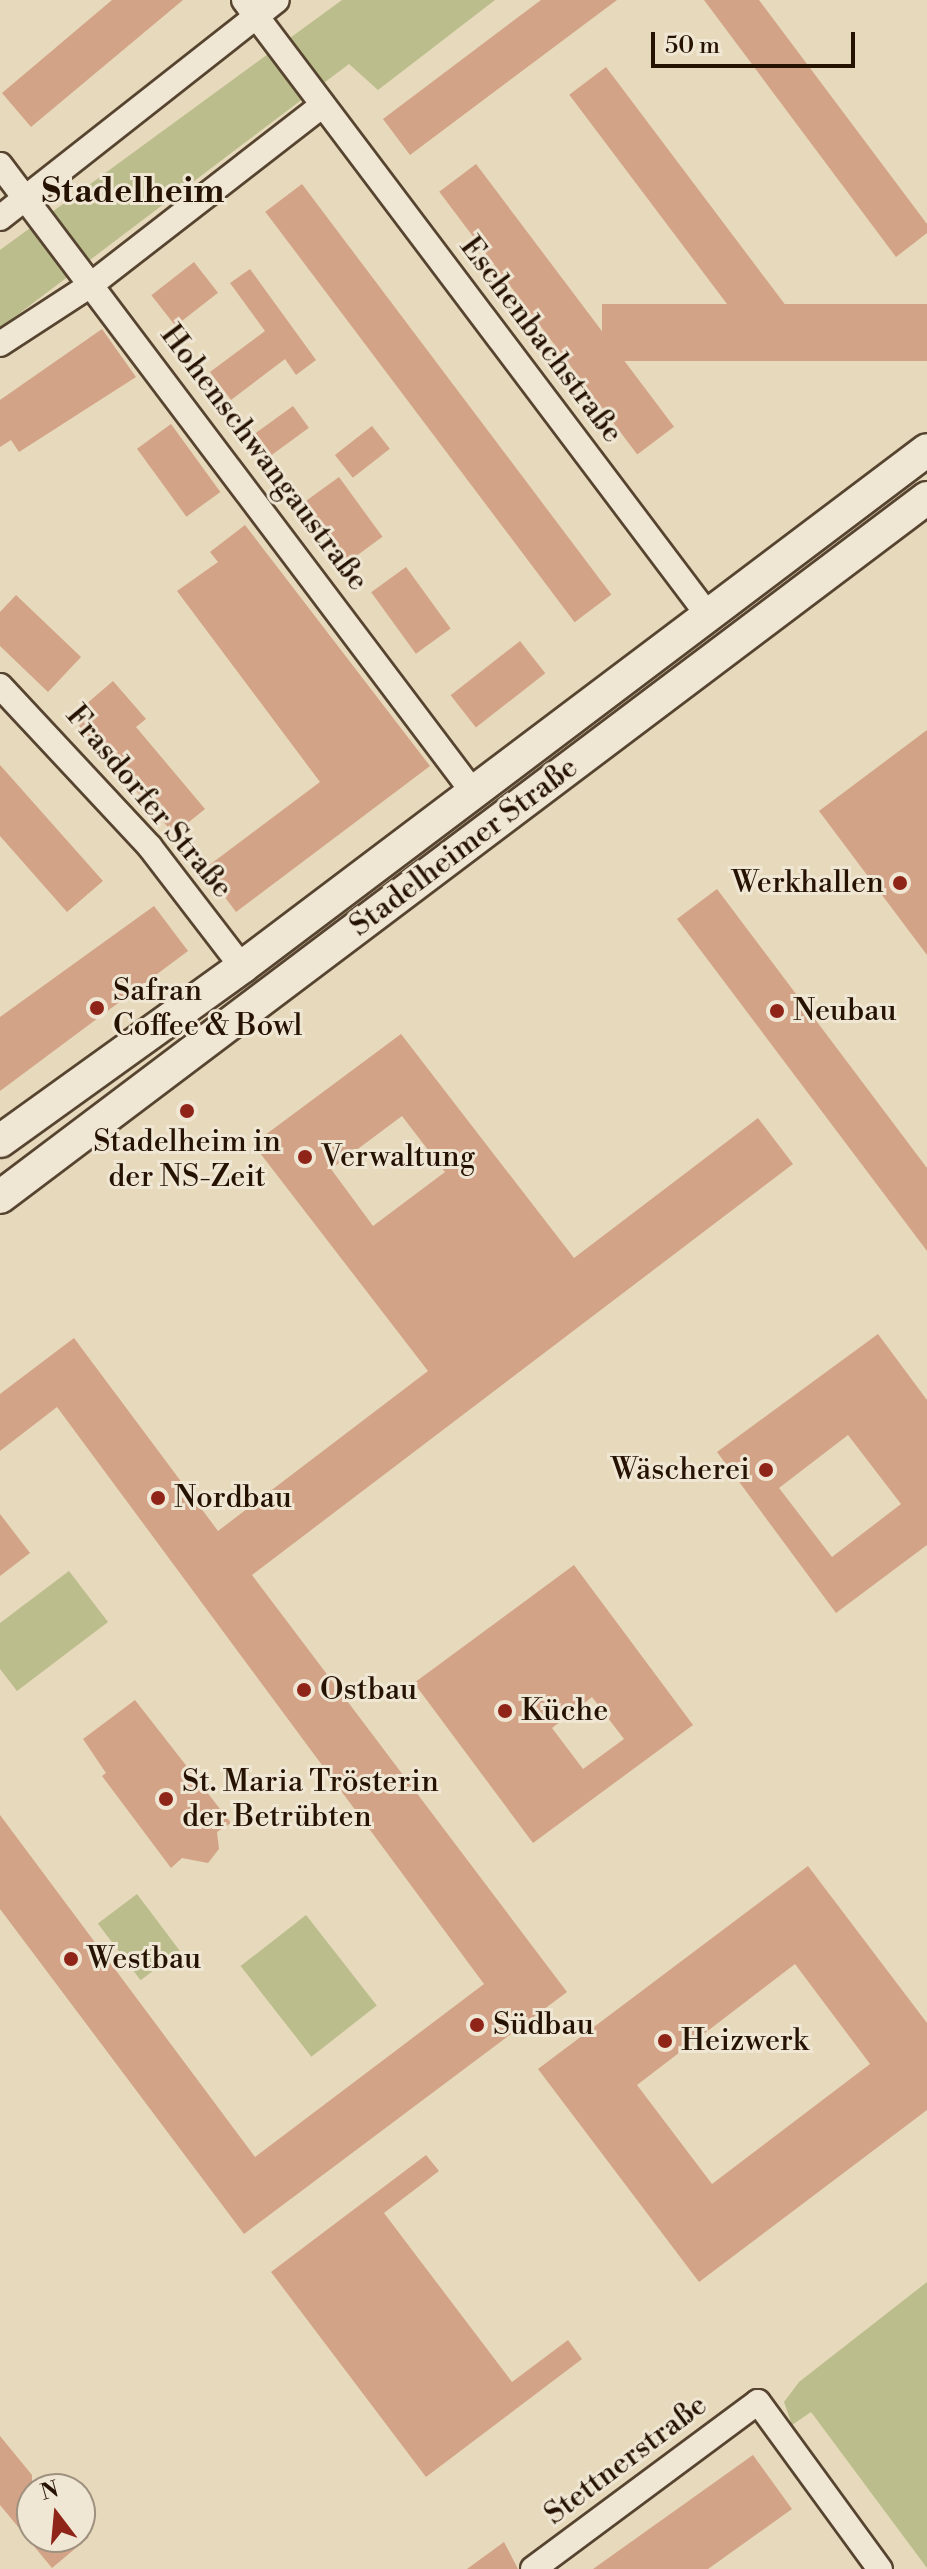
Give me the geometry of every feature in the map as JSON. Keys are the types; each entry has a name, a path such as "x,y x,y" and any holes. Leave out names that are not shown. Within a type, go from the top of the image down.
{"main road":[{"name":"Stadelheimer Straße","path":"0,1141 242,967 927,450"},
{"name":"Stadelheimer Straße","path":"0,1197 927,498"}],"street":[{"path":"0,218 27,200 250,8 277,0"},
{"name":"Eschenbachstraße","path":"250,8 708,615"},
{"path":"0,344 92,284 323,105"},
{"name":"Hohenschwangaustraße","path":"0,165 473,792"},
{"name":"Frasdorfer Straße","path":"0,686 150,847 242,967"},
{"name":"Stettnerstraße","path":"533,2569 758,2402 880,2569"}],"green space":[{"path":"342,0 495,0 378,90 349,64 0,328 0,250"},
{"path":"69,1571 108,1622 17,1691 0,1669 0,1623"},
{"path":"137,1894 180,1951 141,1980 98,1923"},
{"path":"306,1915 377,2006 311,2057 241,1966"},
{"path":"927,2282 927,2568 811,2412 792,2425 784,2402 799,2382"}],"building":[{"path":"112,0 183,0 31,127 2,93"},
{"path":"541,0 617,0 410,155 383,119"},
{"path":"704,0 759,0 927,224 927,233 896,257"},
{"path":"606,67 802,327 765,355 569,95"},
{"path":"476,164 674,427 637,454 439,192"},
{"path":"302,184 611,594 575,622 265,212"},
{"path":"194,262 218,293 175,326 151,295"},
{"path":"250,269 316,360 296,375 285,359 231,400 210,372 265,331 230,283"},
{"path":"602,304 927,304 927,361 602,361"},
{"path":"102,329 136,377 19,452 11,440 0,447 0,400"},
{"path":"293,406 309,428 272,455 256,433"},
{"path":"171,424 220,492 186,517 137,449"},
{"path":"372,426 390,449 353,478 335,455"},
{"path":"339,477 382,537 348,562 304,502"},
{"path":"245,525 430,766 236,912 204,869 320,782 177,591 218,562 210,552"},
{"path":"406,567 451,628 416,654 371,592"},
{"path":"16,595 81,657 48,692 0,646 0,612"},
{"path":"520,641 545,673 476,727 451,695"},
{"path":"113,681 146,719 136,727 205,809 174,834 71,717"},
{"name":"Werkhallen","path":"927,730 927,955 819,811"},
{"path":"0,765 103,881 67,912 0,836"},
{"name":"Neubau","path":"717,889 927,1168 927,1251 677,919"},
{"path":"154,906 188,951 0,1091 0,1017"},
{"path":"401,1034 574,1258 758,1118 793,1164 252,1575 567,1992 244,2234 0,1909 0,1815 255,2157 484,1984 57,1407 0,1451 0,1394 74,1338 218,1531 428,1371 253,1144","holes":["402,1116 445,1172 373,1226 331,1169"]},
{"name":"Wäscherei","path":"878,1334 927,1400 927,1545 836,1613 717,1452","holes":["848,1435 901,1504 832,1557 779,1488"]},
{"path":"0,1514 30,1553 0,1576"},
{"name":"Küche","path":"574,1565 693,1725 533,1843 414,1683","holes":["592,1697 624,1739 583,1769 552,1728"]},
{"name":"St. Maria Trösterin der Betrübten","path":"135,1700 231,1823 217,1832 219,1849 208,1863 182,1858 171,1868 102,1776 106,1773 83,1739"},
{"path":"808,1866 927,2023 927,2110 699,2282 538,2069","holes":["795,1964 870,2064 712,2184 637,2085"]},
{"path":"426,2155 439,2171 384,2213 512,2382 568,2340 582,2359 426,2477 271,2272"},
{"path":"0,2436 30,2473 16,2473 16,2524 0,2505"},
{"path":"753,2455 792,2509 708,2569 593,2569"},
{"path":"504,2542 518,2569 467,2569"},
{"path":"40,2553 70,2553 52,2568"}],"place":[{"name":"Werkhallen","path":"900,883"},
{"name":"Safran Coffee & Bowl","path":"97,1008"},
{"name":"Neubau","path":"777,1011"},
{"name":"Stadelheim in der NS-Zeit","path":"187,1111"},
{"name":"Verwaltung","path":"305,1157"},
{"name":"Wäscherei","path":"766,1470"},
{"name":"Nordbau","path":"158,1498"},
{"name":"Ostbau","path":"304,1690"},
{"name":"Küche","path":"505,1711"},
{"name":"St. Maria Trösterin der Betrübten","path":"166,1799"},
{"name":"Westbau","path":"71,1959"},
{"name":"Südbau","path":"477,2025"},
{"name":"Heizwerk","path":"665,2041"}],"district":[{"name":"Stadelheim","path":"133,193"}]}
